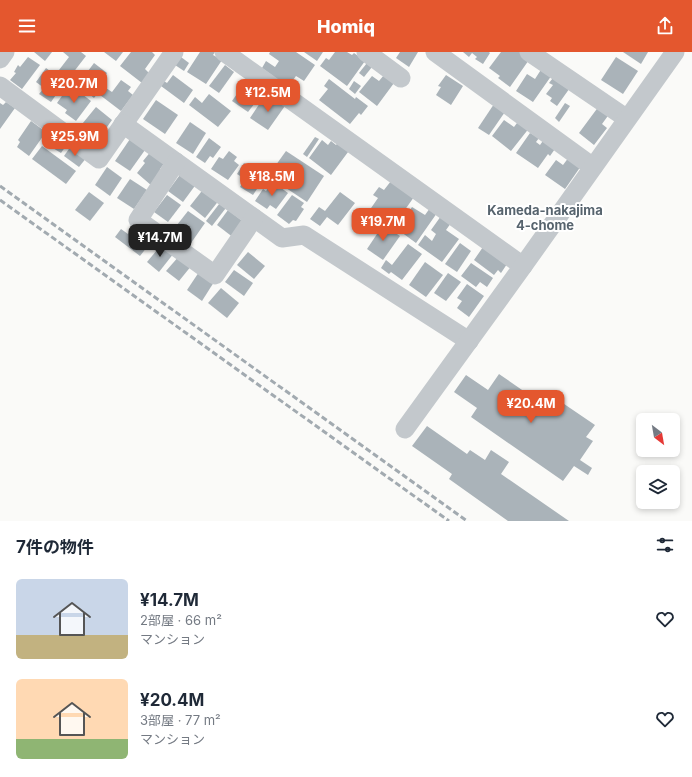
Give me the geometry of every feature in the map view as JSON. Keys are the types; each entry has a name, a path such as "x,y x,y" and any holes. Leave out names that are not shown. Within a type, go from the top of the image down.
{"street":[{"path":"0,59 5,52"},
{"path":"0,86 99,159 174,52"},
{"path":"224,52 523,266"},
{"path":"366,52 402,78"},
{"path":"435,52 593,167"},
{"path":"529,52 626,118"},
{"path":"405,429 523,266 674,52"},
{"path":"123,124 282,238 304,235 469,340"},
{"path":"176,162 138,220 215,275 254,218"}],"building":[{"path":"34,52 52,52 45,61"},
{"path":"63,52 81,52 86,56 69,78 59,70 69,57"},
{"path":"104,52 123,52 116,61"},
{"path":"131,52 152,52 155,55 145,69 149,73 142,83 120,66"},
{"path":"200,52 215,52 213,55 222,60 206,84 187,72"},
{"path":"270,52 296,52 315,65 304,81 296,76 288,87 262,68 266,61 275,67 279,61 269,54"},
{"path":"304,52 323,52 317,61"},
{"path":"335,52 347,52 352,55 354,53 365,61 347,86 320,66 326,58 329,60"},
{"path":"400,52 418,52 409,67 396,58"},
{"path":"463,52 490,53 483,64 475,59 477,57 472,53 469,57"},
{"path":"501,52 525,52 531,57 510,87 498,78 500,76 489,68"},
{"path":"623,52 648,52 641,64"},
{"path":"28,57 40,65 22,89 10,80 16,73 14,72 18,65 20,67"},
{"path":"181,57 189,63 184,71 175,65"},
{"path":"616,57 638,71 623,94 601,80"},
{"path":"94,63 107,73 104,78 107,81 94,98 72,80 80,71 85,75"},
{"path":"367,63 372,67 364,77 359,73"},
{"path":"225,65 234,72 219,93 209,86"},
{"path":"544,65 554,72 533,102 516,91 527,74 535,79"},
{"path":"46,68 65,82 51,102 39,94 44,88 36,82"},
{"path":"556,74 572,85 557,106 550,101 552,98 546,94 553,85 549,83"},
{"path":"173,75 193,90 184,103 161,86 164,81 167,83"},
{"path":"384,75 394,83 377,106 359,92 372,76 379,81"},
{"path":"446,75 463,86 451,105 436,95 441,87 438,86"},
{"path":"248,78 265,90 248,112 232,101"},
{"path":"329,79 355,99 356,97 368,106 361,115 359,113 350,124 319,100 328,89 324,86"},
{"path":"121,80 131,87 128,91 133,95 121,111 100,95 106,88 112,92"},
{"path":"354,81 361,86 355,94 349,89"},
{"path":"74,88 91,101 76,121 65,113 67,110 57,103 64,93 68,96"},
{"path":"209,94 231,111 218,127 189,105 195,97 202,103"},
{"path":"277,96 287,103 268,130 250,118 262,100 270,106"},
{"path":"156,100 178,115 165,134 143,119"},
{"path":"496,101 507,109 489,135 478,128"},
{"path":"6,102 15,108 0,129 0,103 3,105"},
{"path":"565,103 570,106 559,122 555,118"},
{"path":"599,106 610,113 602,124 607,128 594,145 579,133"},
{"path":"96,107 112,120 102,134 97,130 90,138 78,129"},
{"path":"520,119 530,127 511,151 492,136 504,120 514,127"},
{"path":"31,121 46,132 29,156 17,147 20,142 18,140"},
{"path":"190,122 206,133 193,154 176,143"},
{"path":"49,132 68,143 61,153 43,142"},
{"path":"530,133 539,138 536,142 540,145 545,138 557,146 550,156 548,154 538,168 516,153"},
{"path":"315,137 319,139 307,157 303,154"},
{"path":"209,138 221,147 213,158 210,156 205,163 196,157"},
{"path":"130,139 145,150 130,171 115,161"},
{"path":"322,140 328,145 331,141 336,145 340,140 351,148 331,175 309,158"},
{"path":"42,146 76,171 66,184 32,159"},
{"path":"71,146 87,157 79,167 64,156"},
{"path":"152,150 166,161 160,169 163,172 152,186 137,173 145,163 143,161"},
{"path":"229,151 237,157 234,161 239,165 228,180 211,169 219,157 223,159"},
{"path":"286,151 324,176 307,202 268,176"},
{"path":"569,157 581,166 565,189 545,175 556,160 563,165"},
{"path":"244,163 265,177 253,195 240,187 245,179 237,174"},
{"path":"107,167 122,178 110,196 95,185"},
{"path":"182,172 197,183 183,202 168,191"},
{"path":"130,179 147,190 134,209 117,198"},
{"path":"391,181 414,197 392,228 369,211 378,198 373,195 379,187 384,190"},
{"path":"273,182 288,193 276,209 270,205 267,209 255,201 263,189 266,191"},
{"path":"205,187 220,199 205,218 190,206"},
{"path":"89,192 104,203 90,221 75,210"},
{"path":"340,192 355,203 338,225 327,217 320,226 310,219 319,207 325,211"},
{"path":"167,195 181,205 168,222 154,212"},
{"path":"292,195 304,203 301,207 304,209 296,221 293,220 289,224 277,215"},
{"path":"223,199 229,204 212,226 206,221"},
{"path":"412,207 425,215 430,208 437,213 416,243 397,229"},
{"path":"228,210 245,223 234,238 217,225"},
{"path":"188,211 205,223 191,243 173,230"},
{"path":"441,216 451,223 446,230 459,239 442,262 418,245 425,235 432,241 436,234 431,230"},
{"path":"135,224 154,238 140,256 115,237 121,229 128,234"},
{"path":"383,225 400,236 383,260 367,249"},
{"path":"460,243 471,251 457,272 445,264"},
{"path":"162,244 174,253 159,272 147,262"},
{"path":"408,244 422,254 402,280 391,272 389,274 381,268 386,260 392,265"},
{"path":"483,247 507,264 501,273 498,270 494,275 474,260"},
{"path":"248,252 265,266 254,279 237,265"},
{"path":"180,255 192,265 179,281 166,271"},
{"path":"425,262 443,275 426,297 409,285"},
{"path":"471,263 493,278 487,287 480,282 476,287 461,276"},
{"path":"234,270 253,283 244,296 225,282"},
{"path":"199,272 214,282 202,301 187,290"},
{"path":"448,273 461,282 446,301 434,293"},
{"path":"467,284 484,296 469,317 457,308 462,301 457,298"},
{"path":"221,288 239,303 227,318 208,303"},
{"path":"499,374 538,401 545,391 595,425 586,437 593,441 580,460 592,468 588,475 574,466 563,481 471,417 477,408 454,392 466,375 488,390"},
{"path":"427,426 467,454 470,450 485,460 491,450 509,462 501,474 569,521 508,521 449,479 452,474 412,446"}],"railway":[{"path":"0,186 467,521"},
{"path":"0,200 449,521"}],"district":[{"name":"Kameda-nakajima 4-chome","path":"545,218"}]}
